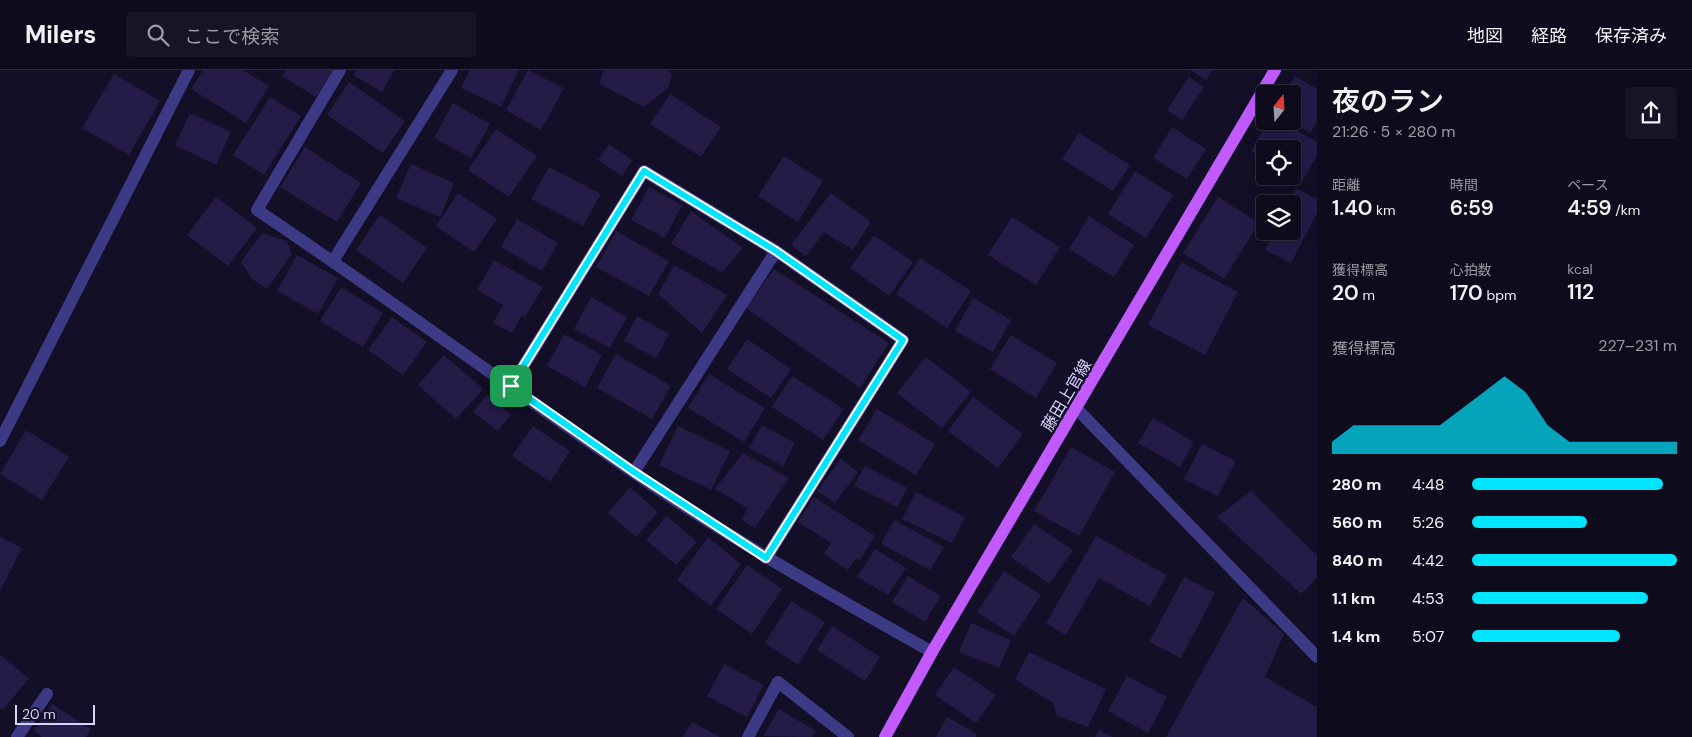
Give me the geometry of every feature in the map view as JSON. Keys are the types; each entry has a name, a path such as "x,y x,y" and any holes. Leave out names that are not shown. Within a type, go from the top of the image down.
{"main road":[{"name":"藤田上官線","path":"885,737 932,652 1077,409 1275,70"}],"street":[{"path":"0,441 189,70"},
{"path":"340,70 257,210 634,472 766,558 932,652"},
{"path":"333,261 452,70"},
{"path":"511,386 644,171 776,251 903,340 766,558"},
{"path":"634,472 776,251"},
{"path":"1077,409 1317,656"},
{"path":"748,737 778,682 848,737"},
{"path":"16,737 47,694"}],"building":[{"path":"203,70 243,70 269,86 246,123 191,89"},
{"path":"286,70 333,70 316,97 282,76"},
{"path":"356,70 394,70 382,92 353,75"},
{"path":"470,70 519,70 501,107 461,88"},
{"path":"528,70 564,88 541,130 506,110"},
{"path":"604,70 668,70 672,74 668,88 644,107 599,84"},
{"path":"1190,70 1212,70 1206,80"},
{"path":"114,74 160,101 129,155 82,128"},
{"path":"1295,76 1317,89 1317,122 1310,133 1301,128 1301,85 1290,85"},
{"path":"1189,77 1204,87 1182,120 1167,110"},
{"path":"349,82 405,121 383,153 327,115"},
{"path":"670,94 721,127 701,157 650,124"},
{"path":"270,97 301,116 264,175 233,155"},
{"path":"453,103 490,124 471,158 434,138"},
{"path":"190,113 231,132 216,165 175,145"},
{"path":"1172,127 1206,149 1187,179 1153,158"},
{"path":"496,129 537,156 509,197 468,170"},
{"path":"1263,130 1295,130 1317,142 1317,155 1303,180 1301,179 1301,140 1257,140"},
{"path":"1079,133 1130,165 1113,191 1062,159"},
{"path":"1256,142 1256,154 1251,151"},
{"path":"609,144 632,160 622,176 598,160"},
{"path":"305,147 361,183 337,222 280,187"},
{"path":"784,156 823,181 798,222 758,196"},
{"path":"411,164 454,183 440,217 396,198"},
{"path":"549,167 601,194 583,226 531,199"},
{"path":"1135,171 1173,195 1146,238 1108,214"},
{"path":"649,187 682,205 665,238 631,220"},
{"path":"1296,188 1317,199 1317,213 1291,263 1265,250 1270,240 1301,240 1301,195 1292,195"},
{"path":"458,193 497,219 474,252 436,226"},
{"path":"831,193 871,222 853,250 824,232 806,256 791,245"},
{"path":"216,197 257,228 228,266 187,235"},
{"path":"1218,197 1256,221 1256,228 1224,279 1183,253"},
{"path":"691,211 743,248 722,272 671,244"},
{"path":"380,215 427,248 403,283 356,250"},
{"path":"1089,216 1134,245 1114,277 1069,249"},
{"path":"1012,217 1060,247 1036,285 988,255"},
{"path":"517,219 558,243 542,271 501,247"},
{"path":"616,231 669,261 649,296 596,267"},
{"path":"262,233 287,241 292,254 267,289 252,279 241,262"},
{"path":"874,235 913,262 889,296 850,268"},
{"path":"297,255 338,278 318,314 277,291"},
{"path":"920,258 971,291 947,328 896,294"},
{"path":"494,260 543,287 525,317 522,315 512,333 493,323 503,305 477,290"},
{"path":"1181,262 1238,292 1205,355 1148,325"},
{"path":"674,265 727,295 702,333 658,294"},
{"path":"774,269 889,343 860,388 746,308"},
{"path":"341,287 383,313 363,347 320,321"},
{"path":"591,297 627,317 610,348 574,329"},
{"path":"973,298 1011,320 993,352 955,331"},
{"path":"637,316 669,334 656,358 624,341"},
{"path":"392,317 427,342 403,375 368,350"},
{"path":"564,334 602,355 585,387 547,366"},
{"path":"1011,335 1057,363 1036,398 990,369"},
{"path":"747,339 791,369 771,398 727,369"},
{"path":"616,354 671,386 652,419 597,388"},
{"path":"444,355 483,389 456,419 418,385"},
{"path":"926,357 971,392 942,428 897,393"},
{"path":"709,374 765,408 744,442 688,408"},
{"path":"792,376 844,409 823,440 772,407"},
{"path":"487,395 511,415 498,431 473,412"},
{"path":"973,397 1023,434 998,468 948,431"},
{"path":"877,409 935,444 916,475 858,440"},
{"path":"1153,418 1194,442 1180,467 1138,443"},
{"path":"762,425 795,443 783,466 749,448"},
{"path":"533,426 570,451 550,482 512,456"},
{"path":"678,426 730,451 711,490 659,465"},
{"path":"26,430 69,457 42,500 0,474"},
{"path":"1202,444 1236,461 1218,496 1184,479"},
{"path":"1071,447 1115,472 1079,536 1034,511"},
{"path":"743,453 789,478 755,528 742,520 747,508 715,489"},
{"path":"841,459 858,472 835,503 817,491"},
{"path":"865,466 907,488 897,507 854,486"},
{"path":"630,487 658,512 636,537 608,513"},
{"path":"1251,491 1317,556 1317,578 1301,594 1217,517"},
{"path":"916,492 965,517 952,543 902,519"},
{"path":"814,497 875,536 860,560 856,558 848,570 824,554 831,543 798,522"},
{"path":"667,516 697,542 676,565 646,540"},
{"path":"894,520 944,547 930,570 881,544"},
{"path":"1034,524 1073,550 1049,584 1011,557"},
{"path":"1096,536 1167,575 1150,606 1099,578 1066,635 1046,623"},
{"path":"0,537 22,548 0,591"},
{"path":"708,537 741,564 711,606 677,580"},
{"path":"875,549 906,568 888,595 857,577"},
{"path":"747,565 782,589 752,634 716,609"},
{"path":"1004,571 1041,595 1014,636 977,612"},
{"path":"908,576 941,596 925,622 892,602"},
{"path":"1184,577 1215,593 1181,658 1149,642"},
{"path":"1243,598 1284,634 1265,677 1317,707 1317,737 1166,737"},
{"path":"791,601 825,622 798,665 765,643"},
{"path":"971,623 1011,640 999,668 959,652"},
{"path":"832,626 880,657 865,681 817,650"},
{"path":"1029,652 1106,689 1088,727 1057,716 1053,703 1015,679"},
{"path":"0,655 29,678 3,710 0,708"},
{"path":"724,664 764,685 747,717 707,696"},
{"path":"954,667 996,695 976,723 935,695"},
{"path":"1127,676 1167,697 1148,733 1108,711"},
{"path":"52,704 91,729 86,737 42,737 34,731"},
{"path":"779,709 816,731 812,737 763,736"},
{"path":"947,717 977,734 976,737 936,737"},
{"path":"692,722 720,737 683,737"},
{"path":"1099,730 1113,737 1095,737"}],"route":[{"path":"644,171 776,251 903,340 766,558 634,472 511,386 644,171"}]}
